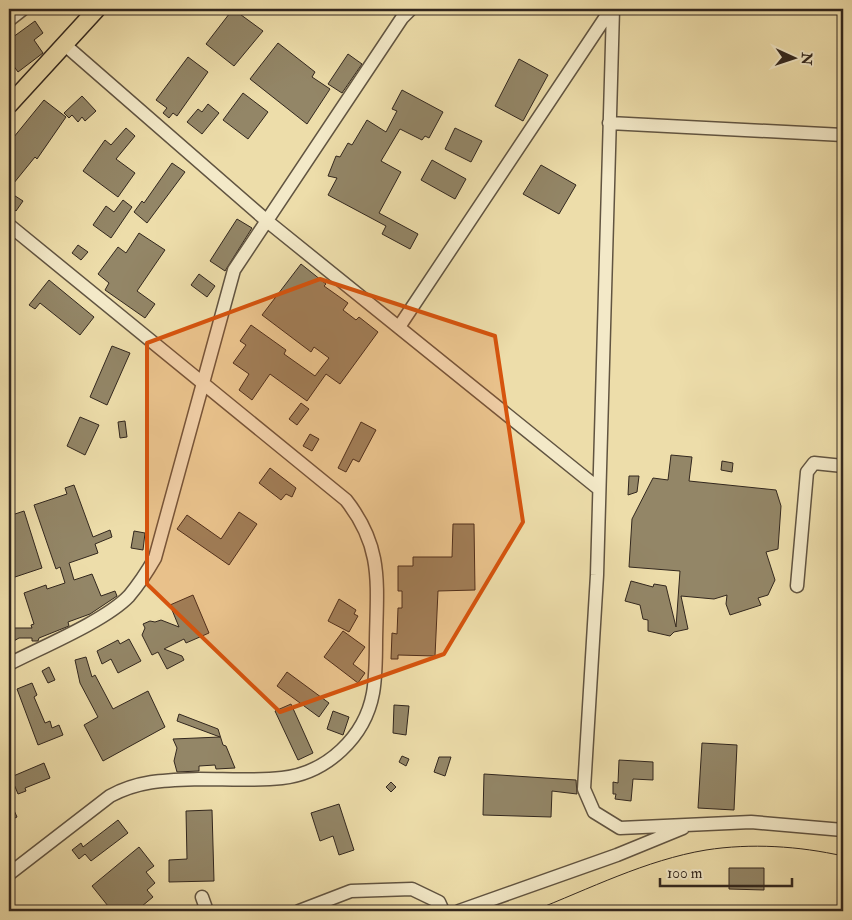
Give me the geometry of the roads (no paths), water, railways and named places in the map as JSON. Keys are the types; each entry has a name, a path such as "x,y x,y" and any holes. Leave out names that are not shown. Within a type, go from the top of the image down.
{"main road":[{"path":"9,91 84,9"},
{"path":"9,105 97,9"}],"street":[{"path":"9,20 23,9"},
{"path":"9,664 113,609 128,596 146,575 155,558 234,270 402,18 411,9"},
{"path":"398,327 612,9"},
{"path":"612,9 597,575 584,789 594,812 620,828 751,822 843,830"},
{"path":"65,45 268,221 599,489"},
{"path":"610,123 843,135"},
{"path":"9,225 346,500 365,529 375,555 377,577 376,663 373,693 366,716 352,741 333,758 310,771 283,778 182,780 147,782 128,786 110,796 9,874"},
{"path":"797,586 807,472 814,463 843,466"},
{"path":"459,911 617,854 693,824"},
{"path":"299,911 351,891 412,889 439,902 443,911"},
{"path":"202,897 207,911"}],"tram line":[{"path":"533,911 640,868 706,850 758,846 792,848 843,856"}]}
